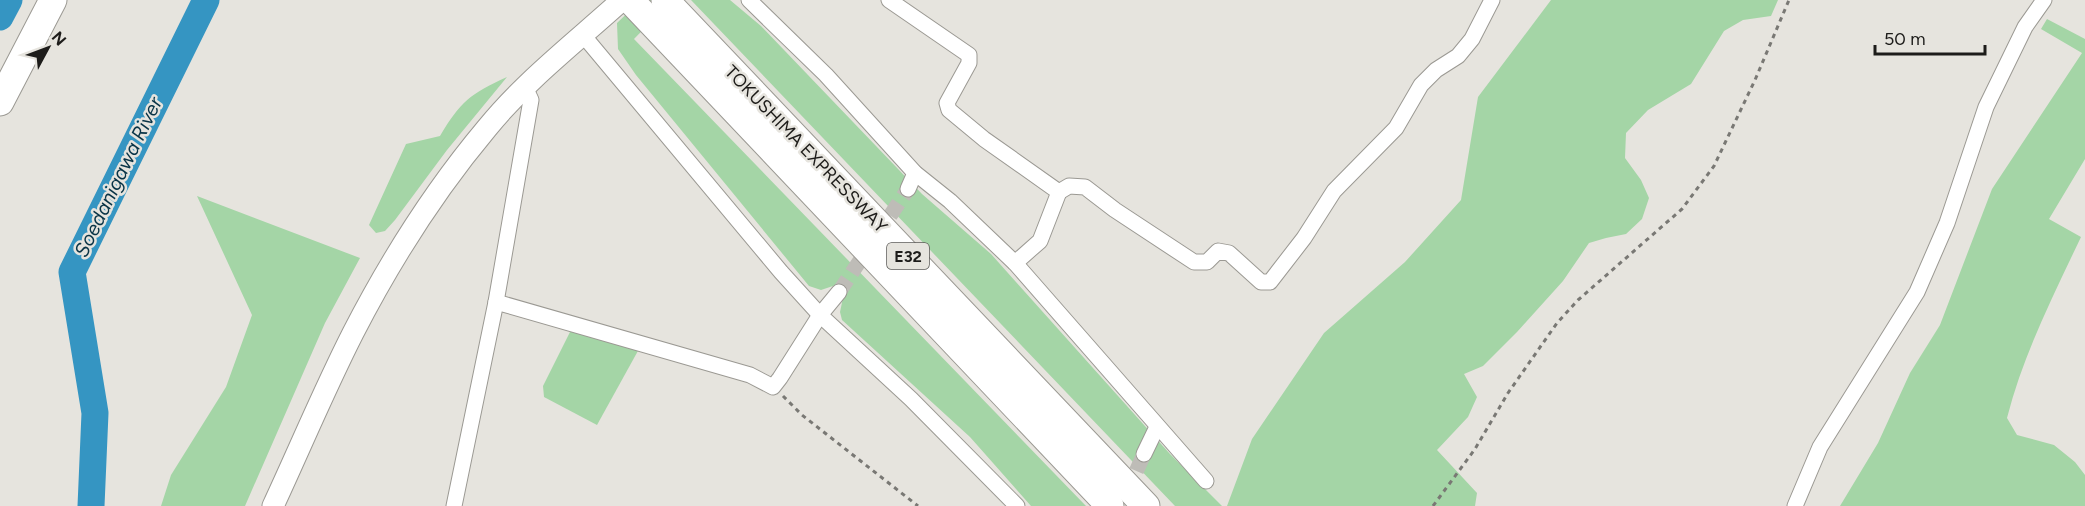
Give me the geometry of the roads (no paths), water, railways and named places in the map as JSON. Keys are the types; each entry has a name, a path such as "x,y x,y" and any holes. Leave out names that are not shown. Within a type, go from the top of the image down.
{"highway":[{"path":"0,102 53,0"},
{"name":"TOKUSHIMA EXPRESSWAY","path":"630,0 662,10 1146,506"},
{"name":"TOKUSHIMA EXPRESSWAY","path":"662,10 1110,506"}],"street":[{"path":"273,506 353,333 390,267 436,195 488,127 525,87 622,0"},
{"path":"749,0 826,75 915,173 950,201 1015,263 1206,481"},
{"path":"889,0 969,55 969,63 947,103 949,110 984,139 1059,192"},
{"path":"1015,263 1040,241 1059,192 1069,186 1085,187 1115,210 1194,262 1207,262 1218,251 1229,253 1262,282 1270,282 1304,238 1334,191 1396,128 1421,85 1436,70 1458,56 1472,39 1492,0"},
{"path":"1796,506 1820,447 1917,292 1947,223 1986,108 2025,27 2044,0"},
{"path":"584,35 820,315 911,399 1017,506"},
{"path":"454,506 496,302 531,100 525,87"},
{"path":"908,189 915,173"},
{"path":"496,302 750,375 773,387 820,315 839,292"},
{"path":"1144,454 1157,427"}],"waterway":[{"path":"0,17 9,0"},
{"name":"Soedanigawa River","path":"91,506 95,413 72,272 206,0"}],"tunnel":[{"path":"839,292 908,189"},
{"path":"1127,492 1144,454"}]}
